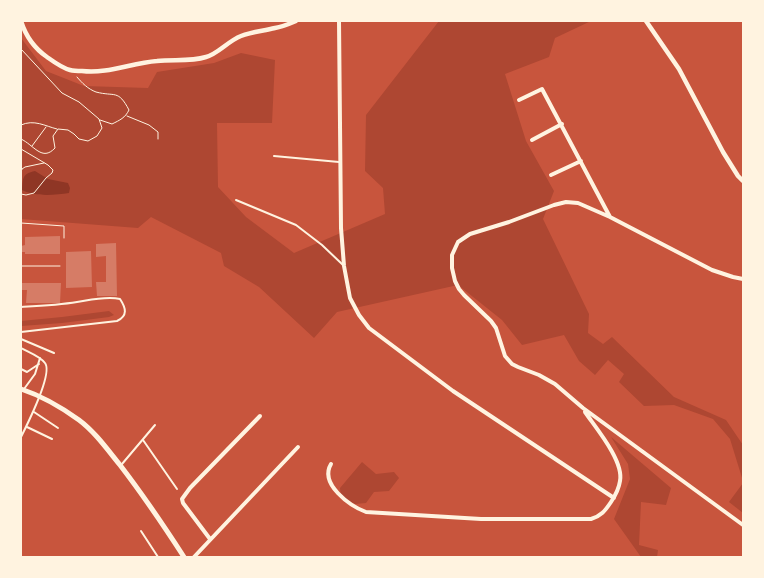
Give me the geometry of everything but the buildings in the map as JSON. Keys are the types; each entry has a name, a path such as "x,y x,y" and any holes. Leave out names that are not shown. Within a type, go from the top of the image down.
{"main road":[{"path":"22,389 62,408 99,438 184,557"}],"street":[{"path":"21,21 27,36 40,52 55,63 70,70 100,72 157,61 208,57 240,36 276,28 296,21"},
{"path":"339,21 341,228 344,266 350,298 359,315 369,328 453,391 614,498"},
{"path":"646,21 679,69 723,152 743,181"},
{"path":"519,100 542,89 610,217"},
{"path":"532,140 562,124"},
{"path":"551,175 581,161"},
{"path":"738,176 743,170"},
{"path":"743,278 732,277 712,270 610,217 578,203 566,202 470,234 458,242 452,255 452,268 459,289 496,328 504,356 512,364 518,368 539,374 554,384 583,408 743,525"},
{"path":"331,464 328,475 339,495 356,508 366,512 481,520 591,519 600,516 614,498 620,481 620,470 617,460 583,408"},
{"path":"210,539 182,499 190,488 260,416"},
{"path":"194,557 298,447"}],"lane":[{"path":"274,156 340,162"},
{"path":"236,200 296,225 322,245 344,266"},
{"path":"21,307 115,298 120,299 125,310 122,319 117,321 21,332"},
{"path":"21,339 54,353"},
{"path":"21,348 40,358 46,363 47,368 34,412 21,437"},
{"path":"22,389 34,374 40,358"},
{"path":"21,369 27,372 38,364"},
{"path":"34,412 58,428"},
{"path":"120,466 156,425"},
{"path":"26,427 52,439"},
{"path":"143,440 178,489"},
{"path":"141,531 158,557"}],"path":[{"path":"21,50 62,94 79,102 99,119 112,124 126,116 129,110 125,102 117,94 95,92 87,87 70,70"},
{"path":"126,116 150,126 158,132 158,139"},
{"path":"21,125 37,122 58,129 68,130 79,139 88,141 98,136 102,128 99,119"},
{"path":"32,147 47,126"},
{"path":"21,140 25,140 32,147 46,154 50,154 55,148 53,136 58,129"},
{"path":"21,149 53,170 34,193 21,194"},
{"path":"21,172 25,167 45,163"},
{"path":"21,223 64,226 64,238"},
{"path":"21,266 60,266"}],"shaded area":[{"path":"439,21 591,21 555,38 549,57 505,74 526,141 554,191 543,219 589,314 588,333 603,344 612,337 674,397 726,420 743,445 743,481 730,439 713,419 674,405 644,406 619,382 624,374 608,360 595,375 579,361 564,335 522,345 502,320 458,285 337,312 314,338 259,287 224,266 221,253 151,217 138,228 21,219 21,38 46,71 84,86 148,88 157,72 214,63 241,53 275,60 272,123 217,123 218,187 246,217 294,253 385,214 383,188 365,171 366,115"},
{"path":"35,171 48,179 68,183 69,193 39,195 22,190 25,175"},
{"path":"109,311 114,315 62,323 21,326 21,321"},
{"path":"611,437 671,488 666,505 641,502 639,545 658,550 657,557 641,557 614,519 630,479 628,464"},
{"path":"362,462 376,474 394,472 399,478 389,491 374,492 366,503 355,504 341,497 340,488"},
{"path":"743,483 743,513 729,502"}]}
